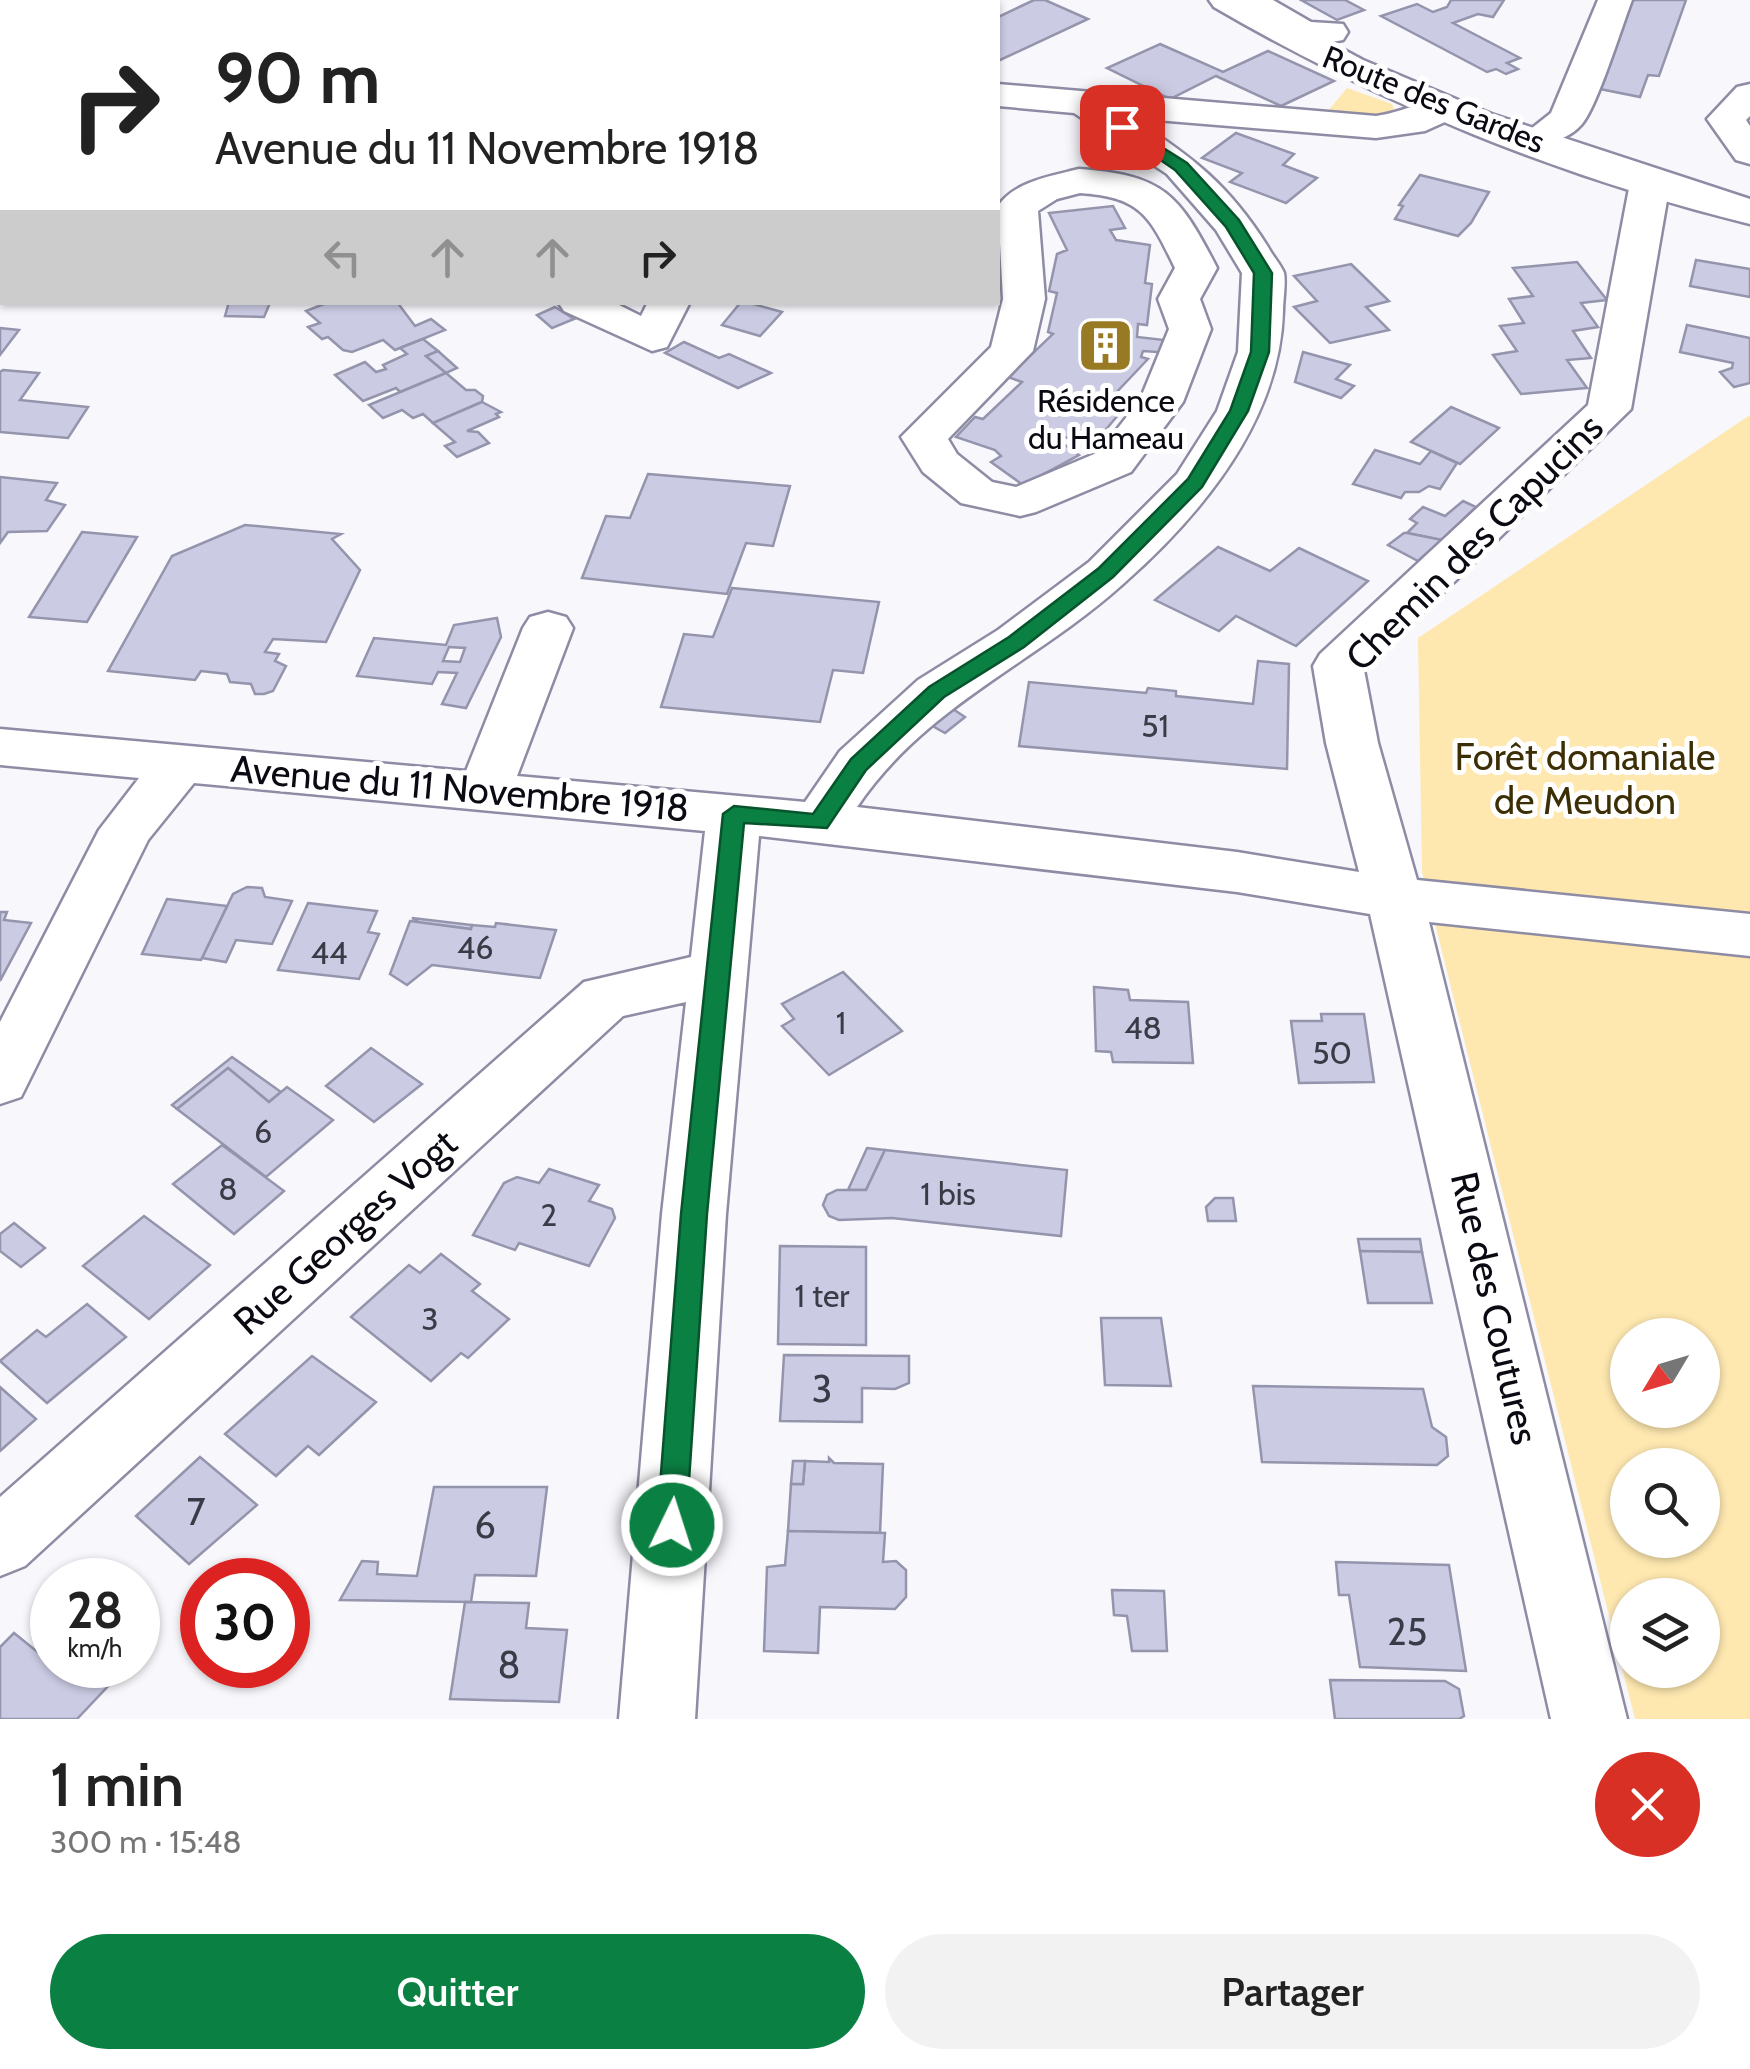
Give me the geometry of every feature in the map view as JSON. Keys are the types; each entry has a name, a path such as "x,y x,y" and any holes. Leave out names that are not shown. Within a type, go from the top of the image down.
{"street":[{"name":"Route des Gardes","path":"1226,0 1324,57 1443,108 1669,181"},
{"name":"Route des Gardes","path":"1249,0 1304,32 1330,32"},
{"name":"Route des Gardes","path":"1275,0 1392,64 1669,181"},
{"path":"1546,132 1567,119 1614,0"},
{"path":"1000,95 1376,127 1412,123 1443,108"},
{"path":"1750,95 1726,118 1750,152"},
{"path":"819,822 859,764 936,692 1016,642 1106,573 1195,482 1239,411 1260,352 1263,273 1233,224 1181,166 1086,104"},
{"path":"1233,224 1196,268 1179,299 1190,329 1161,402 1115,462 1020,502 977,493 938,462 924,437 1012,351 1024,299 1018,206 1043,191 1079,181 1121,182 1157,201 1196,268 1261,315"},
{"path":"1669,181 1750,198"},
{"path":"1669,181 1750,212"},
{"name":"Chemin des Capucins","path":"1396,898 1352,743 1338,666 1608,409 1669,181"},
{"path":"585,305 652,338 668,305"},
{"path":"486,789 548,628"},
{"name":"Avenue du 11 Novembre 1918","path":"0,747 819,822 1237,872 1396,898 1750,935"},
{"path":"0,1080 126,830 181,762"},
{"path":"657,1719 694,1214 734,814"},
{"name":"Rue des Coutures","path":"1396,898 1589,1719"},
{"name":"Rue Georges Vogt","path":"0,1543 605,998 718,973"}],"green space":[{"path":"1347,88 1392,104 1394,109 1386,115 1328,111"},
{"name":"Forêt domaniale de Meudon","path":"1750,415 1750,1719 1635,1719 1627,1688 1720,1688 1720,1578 1610,1578 1610,1620 1422,872 1418,638"}],"building":[{"path":"1034,0 1045,0 1088,19 1000,60 1000,16"},
{"path":"1301,0 1345,0 1364,10 1337,20"},
{"path":"1451,0 1504,0 1493,17 1478,14 1453,23 1520,58 1507,63 1518,69 1506,74 1496,69 1487,72 1381,16 1417,4 1433,12 1447,7"},
{"path":"1628,0 1686,0 1659,76 1648,75 1640,97 1595,88"},
{"path":"1160,44 1223,72 1268,51 1334,81 1281,106 1216,76 1170,99 1107,68"},
{"path":"1236,133 1294,154 1283,165 1317,178 1286,203 1230,182 1242,173 1202,158"},
{"path":"1420,175 1489,192 1471,223 1458,236 1395,219 1403,206 1399,205"},
{"name":"Résidence du Hameau","path":"1113,206 1125,228 1110,230 1116,240 1150,245 1145,283 1152,284 1147,325 1138,324 1137,337 1173,341 1171,353 1143,351 1141,357 1148,359 1114,395 1130,401 1097,440 1091,446 1053,433 1079,455 1023,485 991,462 1001,456 995,450 956,437 975,417 983,419 1022,382 1008,377 1053,334 1048,332 1057,293 1049,291 1057,254 1067,250 1049,213"},
{"path":"1696,260 1750,269 1750,297 1690,286"},
{"path":"1577,262 1607,300 1581,303 1598,327 1573,331 1591,358 1567,360 1587,388 1521,394 1493,355 1517,351 1500,326 1524,323 1509,299 1533,296 1513,268"},
{"path":"1351,264 1389,301 1366,307 1389,330 1330,343 1294,307 1317,301 1294,276"},
{"path":"228,305 269,305 264,317 225,316"},
{"path":"321,305 399,305 415,326 431,319 445,330 395,350 383,340 352,352 343,350 328,337 322,339 308,327 320,323 306,311"},
{"path":"739,305 782,312 760,336 722,325"},
{"path":"555,307 574,319 552,328 537,315"},
{"path":"1687,325 1750,338 1750,383 1734,387 1720,372 1732,368 1733,363 1680,352"},
{"path":"0,328 19,330 0,355"},
{"path":"423,339 438,351 426,356 446,373 400,392 396,388 363,401 335,375 365,362 376,372 386,369 383,365 407,354 400,348"},
{"path":"684,342 719,358 729,354 771,373 738,388 665,353"},
{"path":"438,351 457,368 446,373 426,356"},
{"path":"1303,352 1350,365 1336,379 1354,386 1341,398 1295,382"},
{"path":"3,370 39,373 20,400 88,407 68,438 0,432"},
{"path":"446,373 466,390 483,396 482,402 433,423 423,414 413,418 402,410 383,418 369,405"},
{"path":"482,402 501,412 496,414 499,417 467,431 478,432 489,443 457,457 445,446 455,442 433,423"},
{"path":"1451,407 1499,428 1460,464 1411,442"},
{"path":"1375,450 1420,464 1431,451 1457,463 1440,489 1429,486 1419,492 1405,492 1401,498 1353,484"},
{"path":"648,474 790,486 773,546 746,543 727,594 582,578 606,516 630,518"},
{"path":"0,477 57,483 46,500 65,505 47,531 8,532 0,543"},
{"path":"1463,501 1476,507 1442,540 1407,533 1417,523 1410,519 1423,507 1445,516"},
{"path":"245,525 341,534 332,539 360,570 326,642 273,639 265,652 279,654 275,661 286,666 273,691 264,694 255,694 251,684 230,682 227,674 201,671 195,680 108,671 172,556"},
{"path":"82,532 137,537 87,622 29,617"},
{"path":"1404,533 1442,540 1418,561 1388,545"},
{"path":"1218,547 1270,571 1299,548 1368,581 1296,646 1236,616 1219,631 1155,600"},
{"path":"732,588 879,602 863,673 833,670 820,722 661,707 684,634 713,637"},
{"path":"497,618 501,637 466,708 442,704 457,673 438,672 432,684 357,676 374,638 446,645 454,625","holes":["449,647 465,648 460,662 443,661"]},
{"path":"1258,661 1289,664 1287,769 1019,746 1029,682 1146,693 1148,688 1176,691 1176,696 1253,704"},
{"path":"950,707 965,717 945,733 929,724"},
{"path":"247,887 262,888 265,897 292,901 272,944 236,940 226,962 202,958 233,894"},
{"path":"167,899 227,906 201,960 142,954"},
{"path":"308,903 377,911 368,932 379,934 359,979 278,970"},
{"path":"0,912 7,912 4,920 31,923 0,981"},
{"path":"412,918 472,925 471,929 420,923"},
{"path":"410,921 471,929 472,925 495,927 496,923 556,930 540,978 432,965 407,985 390,974"},
{"path":"843,972 902,1031 829,1075 782,1026 794,1019 782,1004"},
{"path":"1094,987 1128,990 1130,1000 1188,1002 1193,1063 1113,1062 1111,1052 1096,1051"},
{"path":"1321,1014 1364,1014 1374,1082 1299,1083 1291,1021 1322,1021"},
{"path":"371,1048 422,1084 374,1122 326,1086"},
{"path":"232,1057 281,1092 269,1102 228,1068 177,1109 172,1105"},
{"path":"228,1068 269,1102 287,1087 333,1120 266,1177 177,1109"},
{"path":"222,1145 284,1191 234,1234 173,1184"},
{"path":"867,1148 885,1150 866,1190 848,1190"},
{"path":"885,1150 1067,1170 1061,1236 892,1218 839,1220 829,1216 823,1205 827,1195 837,1190 866,1190"},
{"path":"549,1169 599,1185 589,1201 612,1209 615,1218 589,1266 519,1243 515,1250 473,1235 504,1183 517,1177 539,1183"},
{"path":"1215,1198 1233,1198 1236,1221 1208,1221 1206,1207"},
{"path":"144,1216 210,1265 149,1319 83,1266"},
{"path":"14,1223 45,1248 21,1267 0,1251 0,1234"},
{"path":"1358,1239 1420,1239 1422,1252 1360,1251"},
{"path":"780,1246 866,1247 866,1345 778,1344"},
{"path":"1360,1251 1422,1252 1432,1303 1368,1303"},
{"path":"441,1254 480,1284 472,1291 509,1319 468,1358 461,1353 431,1381 351,1317 409,1265 420,1273"},
{"path":"87,1304 126,1337 47,1403 0,1361 37,1330 46,1337"},
{"path":"1101,1318 1161,1318 1171,1386 1105,1385"},
{"path":"784,1355 909,1356 909,1383 895,1389 862,1388 862,1422 780,1421"},
{"path":"312,1356 376,1402 319,1455 308,1446 276,1476 225,1434"},
{"path":"1253,1386 1423,1389 1432,1427 1446,1437 1448,1456 1437,1465 1262,1462"},
{"path":"0,1387 36,1419 0,1451"},
{"path":"200,1457 257,1505 196,1558 182,1558 136,1516"},
{"path":"829,1458 834,1463 883,1464 880,1533 788,1531 791,1484 803,1484 805,1461 829,1462"},
{"path":"793,1461 805,1461 803,1484 791,1484"},
{"path":"434,1487 547,1487 536,1576 475,1575 471,1602 340,1600 362,1561 378,1562 377,1574 417,1576"},
{"path":"788,1531 885,1533 883,1562 896,1561 906,1570 906,1597 895,1609 820,1607 818,1653 764,1651 767,1567 785,1565"},
{"path":"1336,1562 1449,1565 1466,1671 1360,1667 1349,1595 1339,1595"},
{"path":"1112,1590 1164,1591 1167,1651 1132,1651 1127,1616 1114,1615"},
{"path":"465,1602 529,1603 526,1628 567,1630 559,1702 450,1699"},
{"path":"14,1633 30,1646 30,1688 106,1688 77,1719 0,1719 0,1647"},
{"path":"1330,1680 1445,1681 1459,1689 1464,1716 1335,1719"}],"place":[{"name":"Résidence du Hameau","path":"1106,346"}],"route":[{"path":"672,1525 694,1214 734,814 819,822 859,764 936,692 1016,642 1106,573 1195,482 1239,411 1260,352 1263,273 1248,248 1233,224 1181,166 1122,127"}]}
